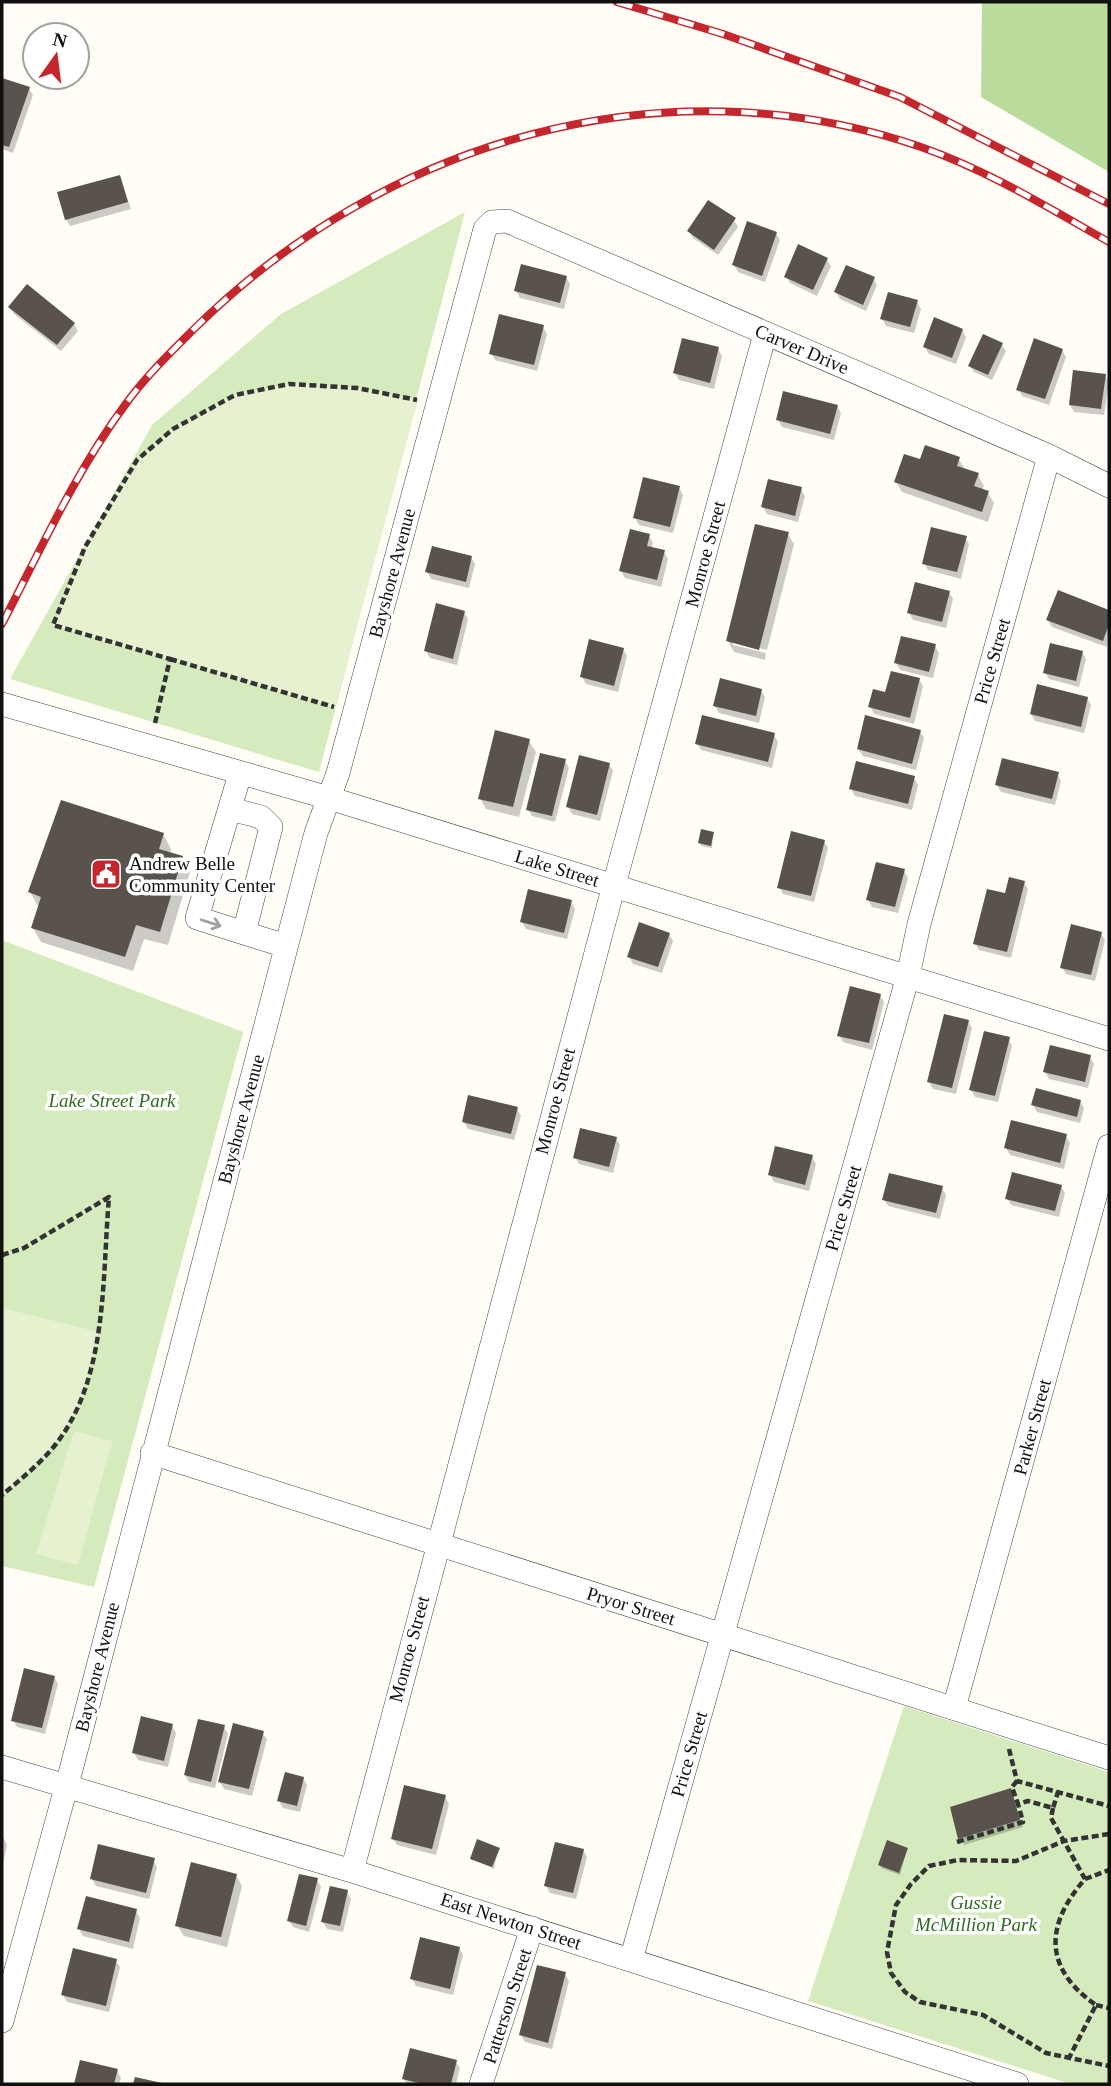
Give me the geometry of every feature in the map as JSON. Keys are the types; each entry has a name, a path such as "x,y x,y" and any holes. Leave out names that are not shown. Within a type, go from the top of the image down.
{"street":[{"name":"Carver Drive","path":"492,222 507,221 1049,456 1109,486"},
{"name":"Bayshore Avenue","path":"2,2021 67,1785 286,946 328,798 338,773 483,234 492,222"},
{"name":"Monroe Street","path":"352,1871 436,1545 765,334"},
{"name":"Price Street","path":"631,1960 908,976 923,911 1049,456"},
{"name":"Lake Street","path":"2,704 328,798 1109,1039"},
{"path":"240,774 197,918 286,946"},
{"path":"230,809 261,817 271,827 244,933"},
{"name":"Parker Street","path":"954,1709 1109,1146"},
{"name":"Pryor Street","path":"152,1453 1109,1758"},
{"name":"East Newton Street","path":"2,1767 352,1871 1017,2084"},
{"name":"Patterson Street","path":"481,2084 532,1928"}],"path":[{"path":"338,694 335,708 53,625 85,547 137,460 173,429 235,395 289,384 358,388 418,400 414,414"},
{"path":"155,723 170,659"},
{"path":"2,1255 24,1248 108,1197 97,1332 90,1373 79,1406 50,1451 34,1469 2,1495"},
{"path":"957,1842 1023,1822 1013,1787 1017,1781 1009,1744"},
{"path":"1017,1781 1109,1806"},
{"path":"1058,1792 1051,1818 1085,1879"},
{"path":"1018,1804 1028,1801 1053,1808"},
{"path":"1109,1834 1064,1841 1016,1861 958,1860 929,1866 911,1884 897,1906 887,1952 891,1973 905,1992 920,2002 983,2015 1046,2053 1109,2066"},
{"path":"1109,1870 1085,1879 1067,1899 1054,1934 1060,1969 1073,1986 1096,2005 1109,2008"},
{"path":"1069,2058 1096,2005"}],"green space":[{"path":"982,2 1109,2 1109,172 981,97"},
{"path":"465,212 319,772 10,679 152,425 281,314"},
{"path":"289,384 357,388 418,400 335,708 53,625 85,547 137,460 173,429 235,395"},
{"name":"Lake Street Park","path":"2,940 243,1032 94,1587 2,1566"},
{"path":"2,1308 98,1332 85,1384 68,1424 41,1460 2,1495"},
{"path":"74,1431 112,1441 78,1565 36,1554"},
{"name":"Gussie McMillion Park","path":"904,1706 1109,1772 1109,2084 1071,2084 808,2001"}],"building":[{"path":"2,78 21,84 21,91 29,91 9,147 2,145"},
{"path":"120,175 128,202 65,220 57,192"},
{"path":"708,200 736,218 714,250 687,231"},
{"path":"747,221 777,232 762,276 732,265"},
{"path":"798,244 828,258 813,290 784,277"},
{"path":"521,264 567,276 560,303 514,291"},
{"path":"846,265 875,277 863,305 834,292"},
{"path":"27,284 75,323 57,345 8,307"},
{"path":"888,292 918,300 910,327 880,319"},
{"path":"499,314 544,325 534,365 489,354"},
{"path":"934,317 963,329 952,358 923,347"},
{"path":"983,334 1003,343 988,375 968,366"},
{"path":"682,338 719,347 710,383 673,373"},
{"path":"1034,338 1063,349 1045,399 1016,390"},
{"path":"1073,370 1106,374 1101,409 1069,405"},
{"path":"783,391 838,405 830,434 776,420"},
{"path":"925,445 960,457 957,466 979,473 974,486 989,491 982,512 894,482 904,454 920,459"},
{"path":"643,477 680,486 670,527 633,518"},
{"path":"768,479 802,487 795,516 761,507"},
{"path":"755,524 789,532 759,650 726,641"},
{"path":"931,527 967,536 957,572 922,564"},
{"path":"630,529 650,534 647,546 665,550 657,580 619,571"},
{"path":"432,546 472,556 466,582 425,572"},
{"path":"915,582 950,591 942,622 907,613"},
{"path":"1058,590 1109,610 1109,624 1103,641 1046,620"},
{"path":"436,603 465,611 453,659 424,651"},
{"path":"901,636 936,644 929,672 894,663"},
{"path":"589,639 624,648 614,686 580,677"},
{"path":"1050,643 1083,651 1076,681 1043,673"},
{"path":"891,671 920,678 910,718 868,707 873,689 885,692"},
{"path":"720,678 762,689 756,716 713,706"},
{"path":"1037,684 1088,697 1081,727 1030,714"},
{"path":"702,715 775,733 768,762 695,744"},
{"path":"865,715 921,730 912,764 857,749"},
{"path":"495,730 530,739 513,807 478,799"},
{"path":"540,753 566,759 552,816 526,810"},
{"path":"579,755 610,763 597,815 566,807"},
{"path":"1002,758 1059,772 1052,799 995,785"},
{"path":"856,761 915,776 908,804 849,789"},
{"name":"Andrew Belle Community Center","path":"61,800 164,833 159,849 183,856 160,932 136,925 125,957 31,928 41,897 28,892"},
{"path":"701,829 714,832 711,846 698,843"},
{"path":"791,831 825,840 811,896 777,888"},
{"path":"876,862 905,869 895,907 866,900"},
{"path":"1009,877 1025,881 1007,952 973,944 987,889 1005,893"},
{"path":"528,889 572,900 564,933 520,922"},
{"path":"639,922 670,933 658,967 627,957"},
{"path":"1071,924 1102,932 1091,975 1060,968"},
{"path":"850,986 881,994 869,1043 837,1036"},
{"path":"944,1014 969,1020 952,1088 927,1082"},
{"path":"984,1031 1010,1037 995,1096 969,1090"},
{"path":"1050,1045 1091,1055 1085,1082 1043,1072"},
{"path":"1036,1088 1081,1100 1077,1117 1031,1105"},
{"path":"468,1095 518,1107 511,1134 462,1122"},
{"path":"1011,1120 1067,1134 1060,1163 1004,1148"},
{"path":"580,1128 617,1137 609,1167 573,1158"},
{"path":"775,1146 813,1155 805,1185 768,1175"},
{"path":"1012,1172 1062,1185 1055,1211 1005,1199"},
{"path":"889,1173 943,1186 936,1213 882,1200"},
{"path":"24,1668 55,1676 42,1728 11,1721"},
{"path":"141,1716 173,1724 164,1761 132,1753"},
{"path":"198,1719 225,1725 211,1782 184,1775"},
{"path":"233,1723 264,1731 249,1789 218,1782"},
{"path":"285,1772 304,1777 297,1806 277,1801"},
{"path":"404,1785 446,1795 432,1849 391,1839"},
{"path":"1011,1788 1020,1820 958,1839 950,1807"},
{"path":"477,1839 500,1848 492,1867 470,1859"},
{"path":"887,1840 908,1848 899,1873 878,1865"},
{"path":"555,1842 584,1849 573,1893 544,1886"},
{"path":"98,1844 155,1858 146,1893 90,1879"},
{"path":"191,1862 237,1874 221,1937 175,1926"},
{"path":"299,1874 318,1878 306,1926 287,1921"},
{"path":"330,1886 348,1890 340,1926 321,1922"},
{"path":"86,1896 137,1909 129,1942 77,1929"},
{"path":"420,1937 460,1947 450,1989 410,1979"},
{"path":"73,1948 117,1959 106,2006 61,1995"},
{"path":"537,1965 566,1972 548,2043 519,2035"},
{"path":"410,2048 457,2060 451,2084 423,2084 402,2079"},
{"path":"80,2060 118,2069 114,2084 74,2084"},
{"path":"135,2077 162,2083 162,2084 133,2084"}],"railway":[{"path":"617,2 723,34 900,97 1109,204"},
{"path":"2,624 90,457 125,405 158,365 194,329 269,264 351,209 439,165 532,134 628,116 725,111 823,122 946,156 1017,190 1109,242"}],"place":[{"name":"Andrew Belle Community Center","path":"106,874"}]}
